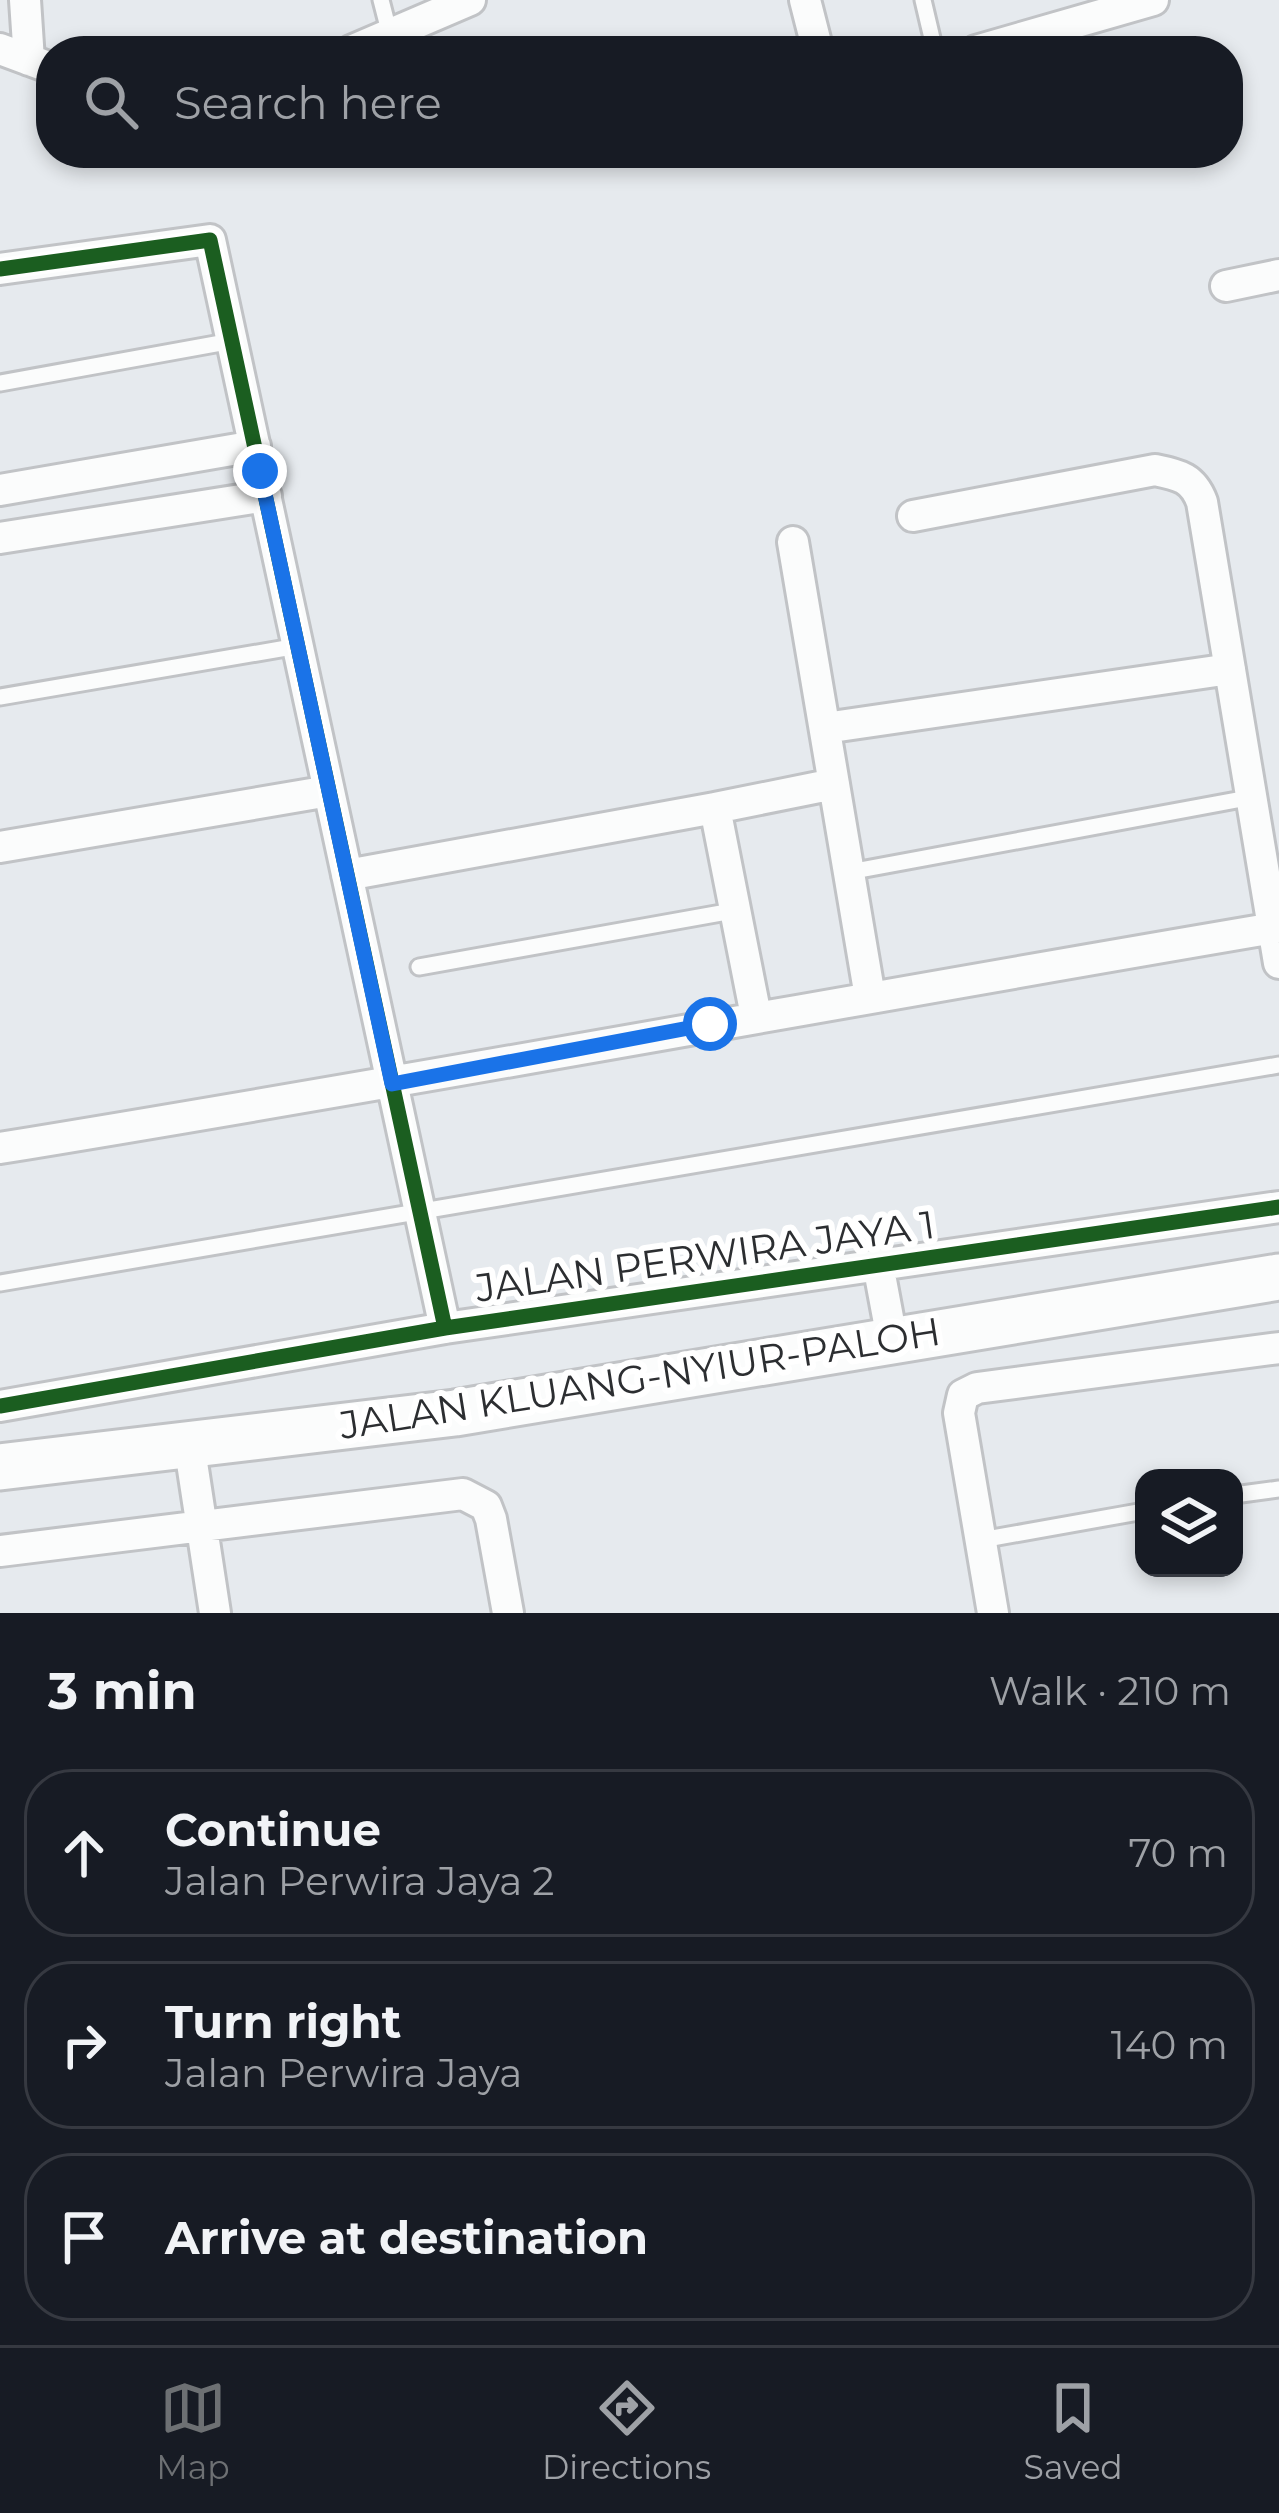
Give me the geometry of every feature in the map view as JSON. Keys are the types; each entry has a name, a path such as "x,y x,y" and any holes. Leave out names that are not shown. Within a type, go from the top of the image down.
{"street":[{"path":"25,0 27,59"},
{"path":"385,36 470,0"},
{"path":"805,0 813,36"},
{"path":"1028,36 1153,0"},
{"path":"0,269 211,240 445,1328"},
{"path":"1226,286 1279,275"},
{"path":"0,490 255,446"},
{"path":"913,516 1155,470 1181,475 1196,485 1279,963"},
{"path":"0,538 266,496"},
{"path":"794,542 870,997"},
{"path":"825,728 1230,669"},
{"path":"347,874 834,784"},
{"path":"0,847 329,791"},
{"path":"715,808 756,1016"},
{"path":"0,1148 392,1084 1274,928"},
{"name":"JALAN PERWIRA JAYA 1","path":"0,1406 445,1328 1279,1207"},
{"path":"878,1264 892,1339"},
{"name":"JALAN KLUANG-NYIUR-PALOH","path":"0,1467 455,1413 1279,1277"},
{"path":"994,1613 959,1413 963,1395 977,1388 1279,1348"},
{"path":"189,1442 215,1613"},
{"path":"0,1550 463,1494 486,1506 491,1519 508,1613"}],"lane":[{"path":"381,0 390,34"},
{"path":"923,0 931,36"},
{"path":"0,383 232,341"},
{"path":"0,698 298,646"},
{"path":"849,872 1253,797"},
{"path":"419,967 737,910"},
{"path":"0,1283 1279,1065"},
{"path":"1243,1494 1279,1489"},
{"path":"981,1540 1135,1513"}],"cycle path":[{"path":"0,269 210,240 445,1328"},
{"path":"0,1406 445,1328 1279,1207"}],"route":[{"path":"260,471 392,1084 710,1024"}]}
